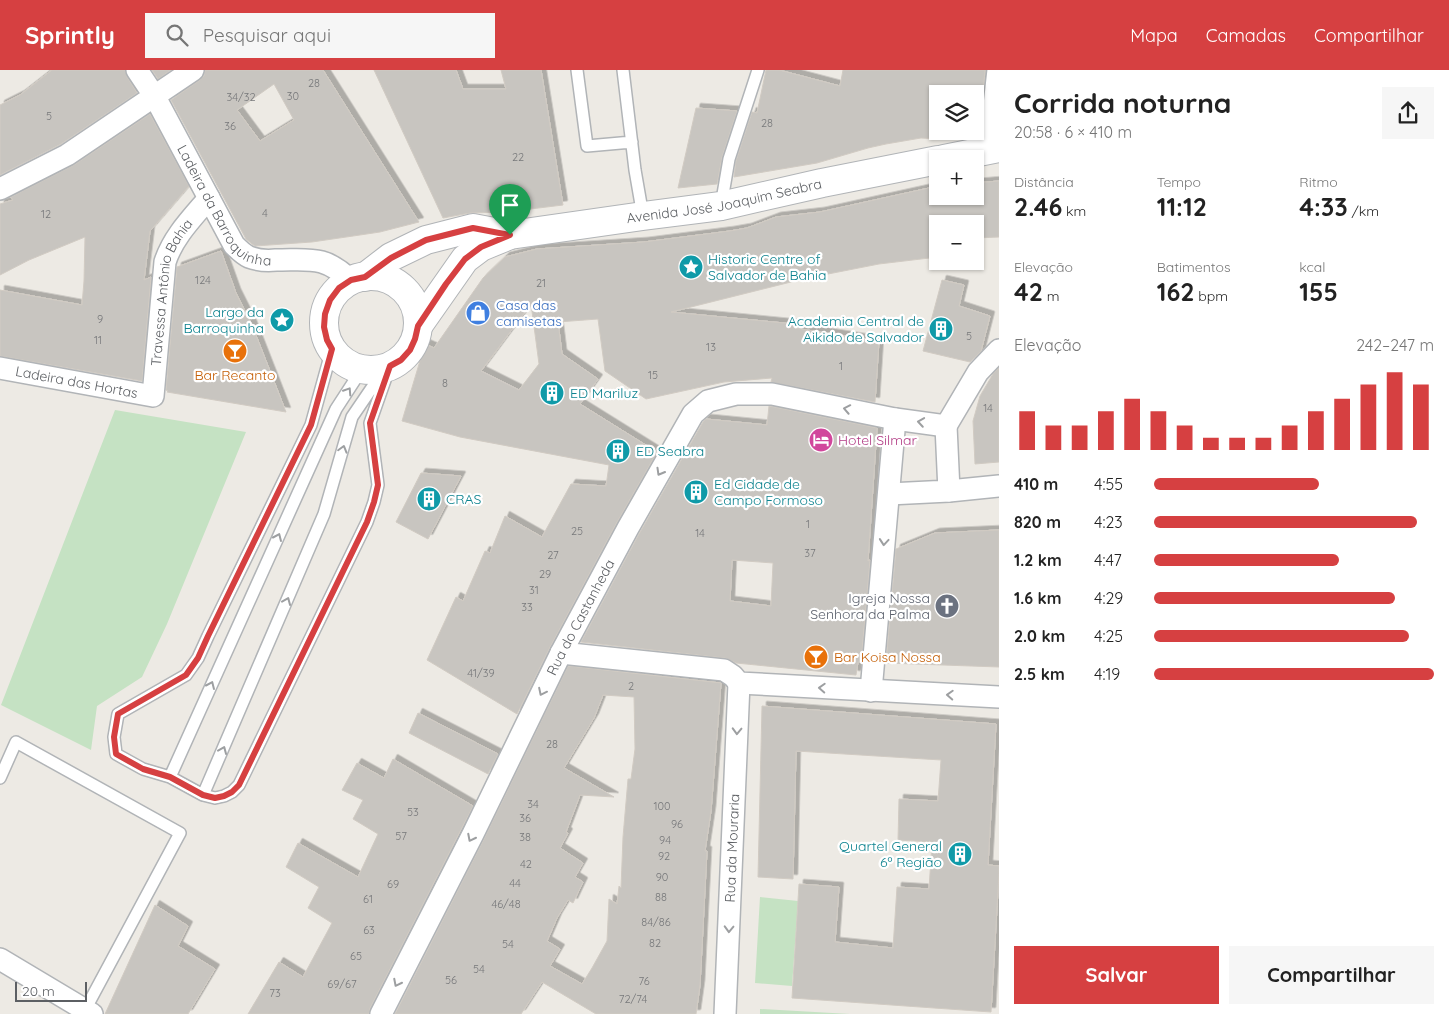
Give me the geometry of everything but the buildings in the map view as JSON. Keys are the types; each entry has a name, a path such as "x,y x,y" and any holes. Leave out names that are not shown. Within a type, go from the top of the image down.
{"street":[{"name":"Ladeira da Barroquinha","path":"138,70 155,97 234,245 248,257 266,261 313,260 328,263 358,279"},
{"path":"0,189 67,155 193,70"},
{"path":"994,149 998,70"},
{"name":"Avenida José Joaquim Seabra","path":"418,326 465,259 481,247 510,235 721,206 929,162"},
{"name":"Travessa Antônio Bahia","path":"153,396 165,262 169,249 177,236 209,198"},
{"name":"Avenida José Joaquim Seabra","path":"358,279 391,258 426,240 473,228 510,235"},
{"path":"379,277 392,281 403,289 412,300 417,312 418,326 410,350 401,360 379,368 352,366 342,360 327,340 324,327 325,314 330,300 339,288 358,279 379,277"},
{"path":"948,491 946,426 978,372 999,350"},
{"name":"Ladeira das Hortas","path":"0,368 153,396"},
{"name":"Rua do Castanheda","path":"382,1014 473,834 561,653 628,528 693,414 708,401 736,394 772,394 895,419 946,426"},
{"path":"871,691 895,419"},
{"path":"889,494 999,486"},
{"path":"561,653 724,670 739,683 999,697"},
{"name":"Rua da Mouraria","path":"725,1014 739,683"},
{"path":"0,960 88,1012"}],"lane":[{"path":"577,70 587,146 632,142"},
{"path":"623,70 643,216"},
{"path":"721,206 729,159 758,70"},
{"path":"332,349 311,425 198,658 186,675 118,714 114,737 116,754 143,769 170,777 203,795 215,798 224,796 232,792 239,785 367,522 378,485 370,423 379,368"},
{"path":"170,777 336,409 379,368"},
{"path":"203,795 324,514 352,417 379,368"},
{"path":"0,778 16,742 180,833 88,1012"}],"green space":[{"path":"115,410 246,432 167,624 142,677 97,706 91,750 1,705"},
{"path":"760,897 798,901 792,986 755,983"},
{"path":"760,1009 850,1014 760,1014"}],"place":[{"name":"Historic Centre of Salvador de Bahia","path":"691,267"},
{"name":"Casa das camisetas","path":"478,313"},
{"name":"Largo da Barroquinha","path":"282,320"},
{"name":"Academia Central de Aikido de Salvador","path":"941,329"},
{"name":"Bar Recanto","path":"235,351"},
{"name":"ED Mariluz","path":"552,393"},
{"name":"Hotel Silmar","path":"821,440"},
{"name":"ED Seabra","path":"618,451"},
{"name":"Ed Cidade de Campo Formoso","path":"696,492"},
{"name":"CRAS","path":"429,499"},
{"name":"Igreja Nossa Senhora da Palma","path":"947,606"},
{"name":"Bar Koisa Nossa","path":"816,657"},
{"name":"Quartel General 6º Região","path":"960,854"}],"route":[{"path":"473,228 510,235 481,247 465,259 418,326 410,350 401,360 390,366 370,423 378,485 367,522 239,785 232,792 224,796 215,798 203,795 170,777 143,769 116,754 114,737 118,714 186,675 198,658 311,425 332,349 327,340 324,327 325,314 330,300 339,288 351,280 365,277 391,258 426,240 473,228"}]}
